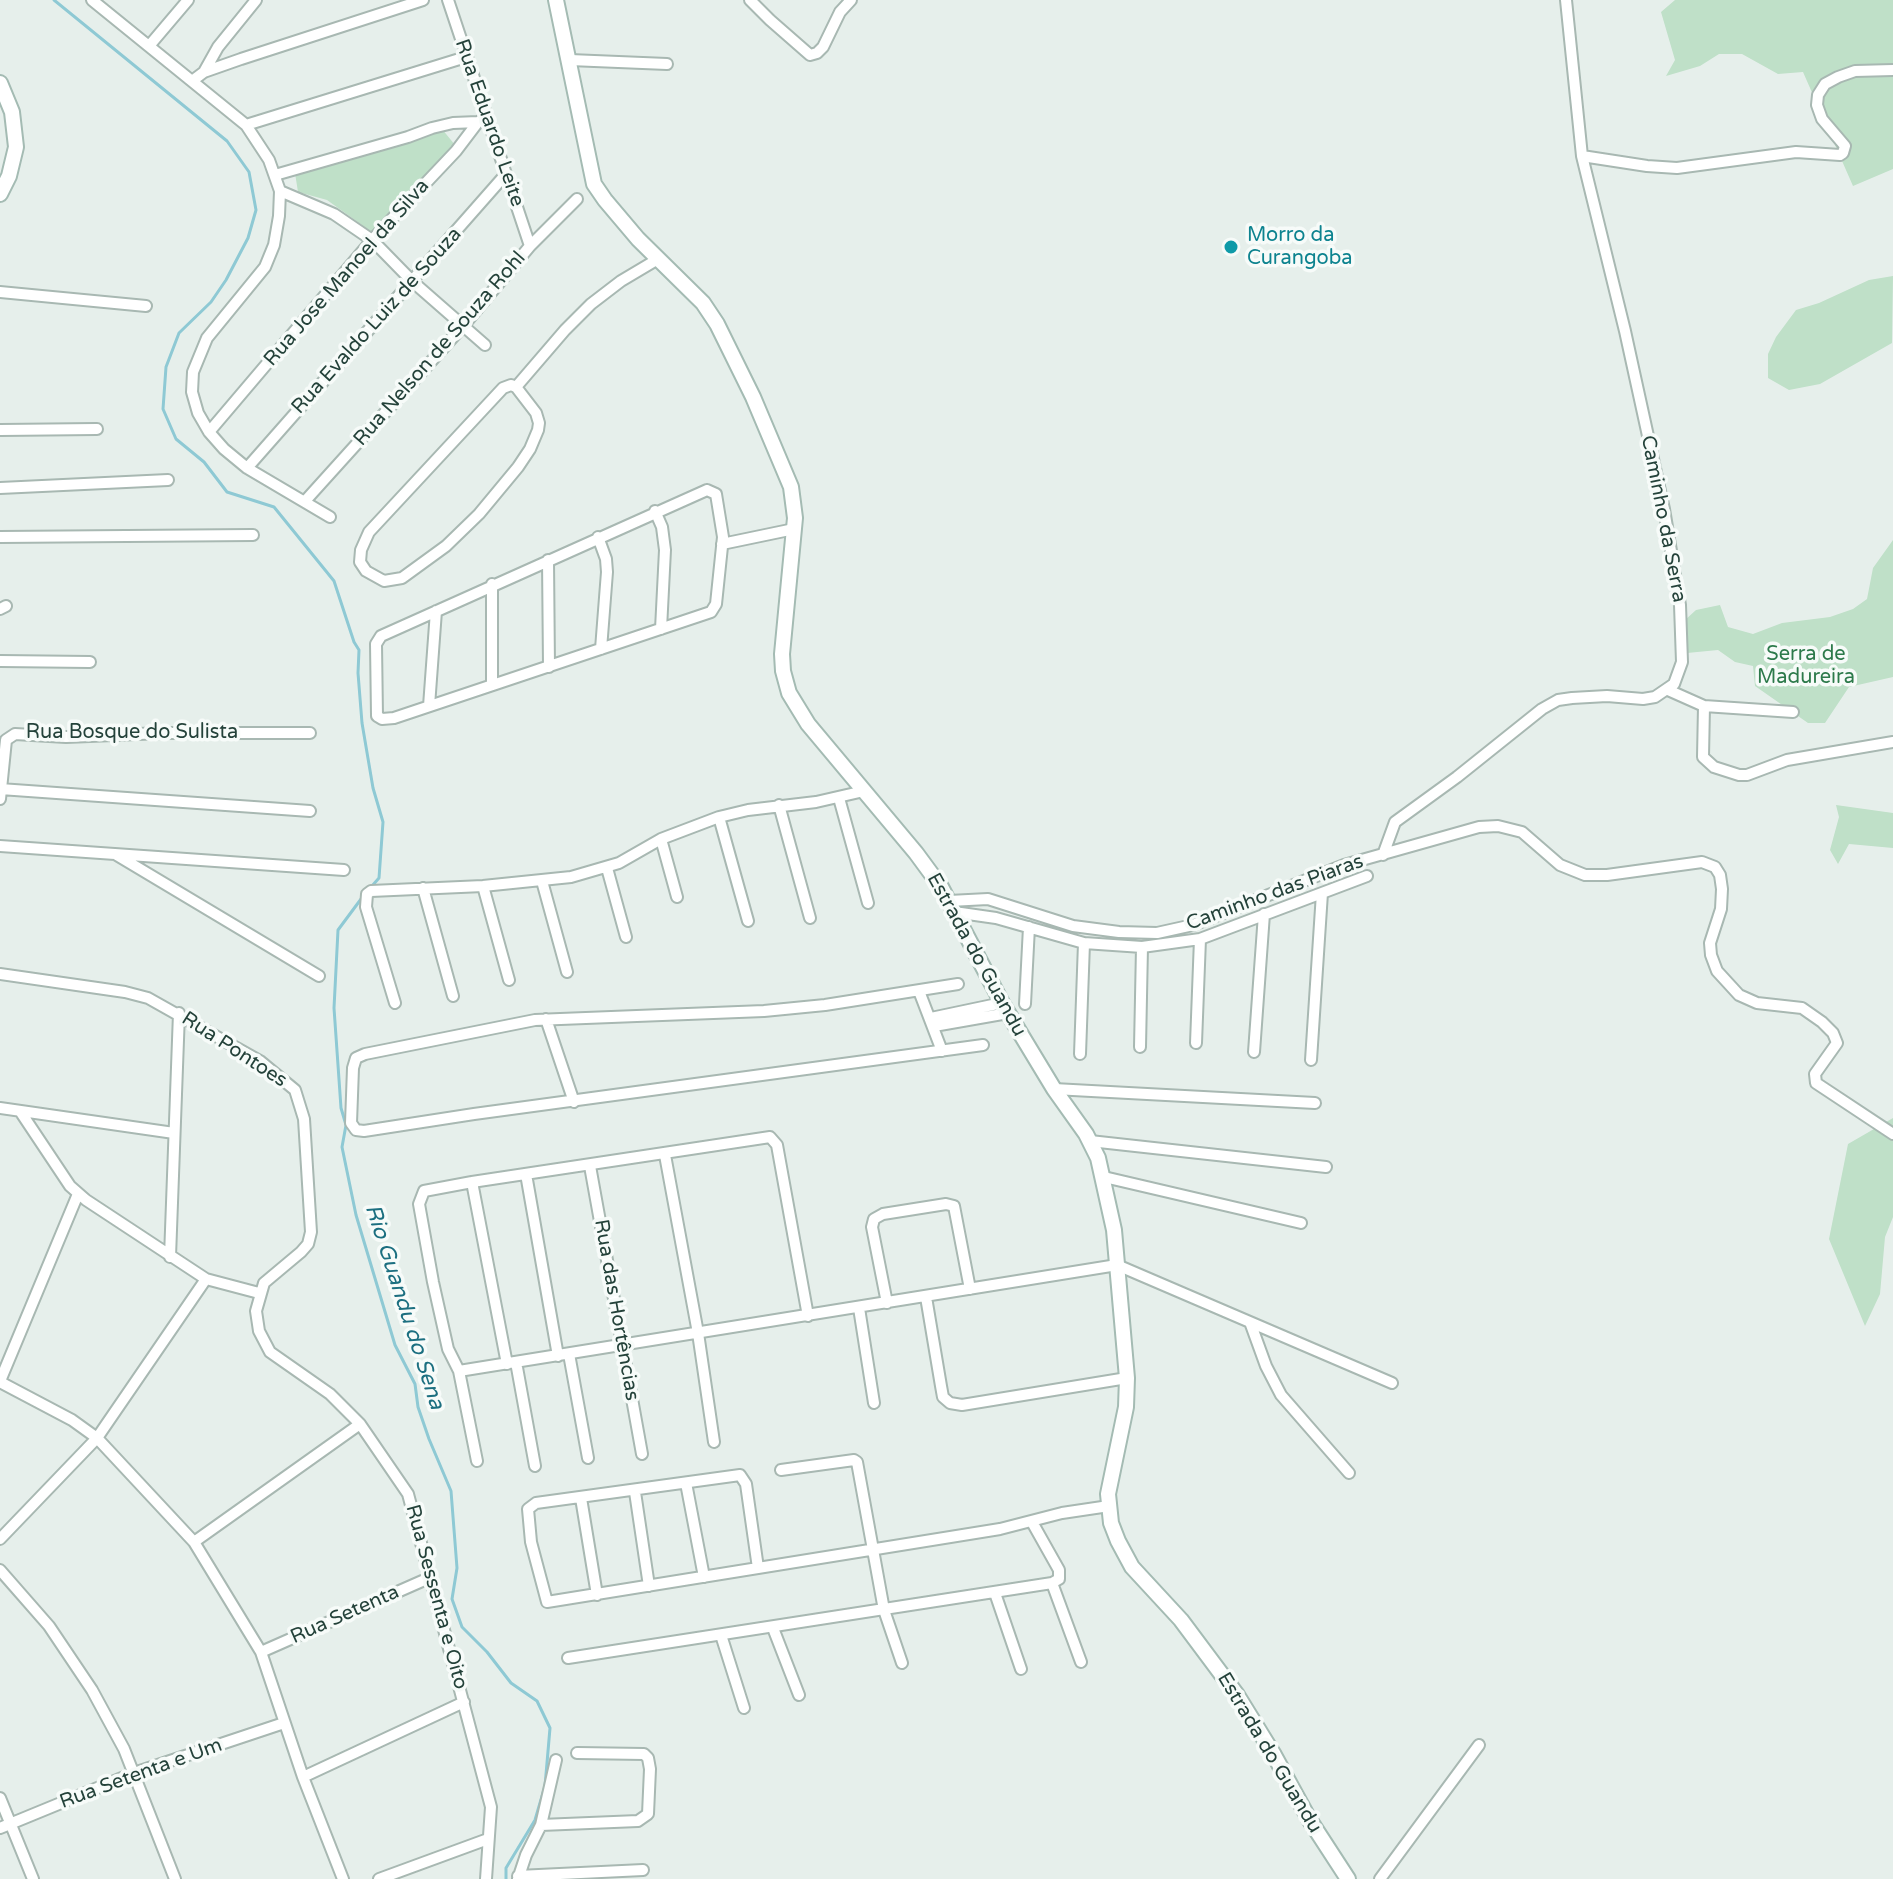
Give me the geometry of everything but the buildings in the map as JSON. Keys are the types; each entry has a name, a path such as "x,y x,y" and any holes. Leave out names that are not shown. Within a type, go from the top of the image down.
{"street":[{"path":"92,0 246,125 260,144 275,175 280,191 274,245 265,267 207,338 193,372 192,392 198,413 209,432 247,468 306,500 330,517"},
{"path":"106,11 115,0"},
{"path":"149,46 188,0"},
{"path":"204,72 218,47 256,0"},
{"path":"192,81 204,72 423,0"},
{"name":"Rua Eduardo Leite","path":"448,0 483,119 506,174 530,246"},
{"name":"Estrada do Guandu","path":"556,0 594,184 658,259 703,303 753,397 791,487 795,512 782,654 785,680 800,714 916,853 951,907 1005,1008 1090,1141 1104,1177 1117,1265 1127,1378 1126,1407 1112,1470 1109,1506 1118,1541 1132,1567 1181,1620 1230,1685 1259,1728 1309,1819 1348,1879"},
{"path":"750,0 810,55 823,47 840,12 851,0"},
{"name":"Caminho da Serra","path":"1566,0 1582,156 1664,509 1680,605 1682,662 1674,684 1668,690"},
{"path":"246,125 466,57"},
{"path":"570,60 667,64"},
{"path":"1582,156 1677,168 1796,152 1840,155 1845,146 1822,119 1817,105 1818,95 1825,84 1855,71 1893,70"},
{"path":"0,83 12,112 16,147 0,194"},
{"path":"275,175 453,123 483,119"},
{"name":"Rua Jose Manoel da Silva","path":"209,432 372,240 483,119"},
{"name":"Rua Evaldo Luiz de Souza","path":"247,468 506,174"},
{"path":"280,191 334,214 372,240 413,282 485,345"},
{"name":"Rua Nelson de Souza Rohl","path":"306,500 464,325 530,246 577,199"},
{"path":"516,387 591,304 658,259"},
{"path":"0,298 0,292 146,306"},
{"path":"516,387 536,413 538,430 530,449 489,502 458,535 402,578 384,581 366,571 360,562 361,550 369,532 503,388 516,387"},
{"path":"0,430 97,429"},
{"path":"0,488 168,480"},
{"path":"712,491 716,494 722,544 715,608 711,612 394,718 377,716 376,644 387,633 598,537 695,494 712,491"},
{"path":"655,511 662,527 665,550 661,629"},
{"path":"722,544 794,529"},
{"path":"0,537 253,535"},
{"path":"598,537 607,572 601,649"},
{"path":"548,560 549,667"},
{"path":"492,584 492,685"},
{"path":"429,706 436,611"},
{"path":"0,661 90,662"},
{"path":"1383,855 1395,822 1550,704 1589,696 1643,699 1668,690 1704,706 1793,712"},
{"path":"1704,706 1703,757 1714,767 1739,775 1787,760 1893,742"},
{"name":"Rua Bosque do Sulista","path":"0,789 6,740 15,734 66,737 162,733 310,733"},
{"path":"0,799 0,789 310,811"},
{"path":"395,1003 366,907 367,894 371,891 542,881 607,868 661,839 719,817 779,805 839,798 864,791"},
{"path":"839,798 868,903"},
{"path":"779,805 810,918"},
{"path":"719,817 748,921"},
{"name":"Caminho das Piaras","path":"951,907 988,899 1073,926 1157,933 1193,925 1344,865 1479,827 1498,826 1522,832 1560,865 1585,875 1607,875 1702,862 1715,867 1722,889 1719,920 1710,943 1717,971 1739,995 1757,1003 1802,1008 1822,1022 1833,1033 1837,1043 1815,1074 1816,1083 1893,1134"},
{"path":"661,839 677,897"},
{"path":"0,846 344,870"},
{"path":"113,853 319,976"},
{"path":"607,868 626,937"},
{"path":"951,907 1084,943 1142,947 1200,939 1367,876"},
{"path":"542,881 567,972"},
{"path":"483,886 509,980"},
{"path":"423,888 453,996"},
{"path":"1311,1060 1322,893"},
{"path":"1254,1052 1264,914"},
{"path":"1025,1004 1029,927"},
{"path":"1196,1043 1200,939"},
{"path":"1080,1054 1084,943"},
{"path":"1140,1047 1142,947"},
{"name":"Rua Pontoes","path":"0,974 148,998 179,1013 278,1074 295,1090 302,1106 312,1225 310,1238 301,1252 264,1283 259,1293"},
{"path":"958,984 764,1011 546,1019 360,1055 353,1068 351,1123 356,1130 364,1131 983,1045"},
{"path":"919,991 942,1051"},
{"path":"932,1022 1005,1008"},
{"path":"170,1257 179,1013"},
{"path":"546,1019 574,1102"},
{"path":"1054,1089 1315,1103"},
{"path":"0,1108 174,1133"},
{"path":"20,1111 45,1151 78,1194 206,1279 259,1293"},
{"path":"477,1461 459,1371 448,1349 419,1204 424,1191 765,1137 776,1141 808,1316"},
{"path":"1090,1141 1326,1167"},
{"path":"665,1155 698,1333 714,1442"},
{"name":"Rua das Hortências","path":"590,1166 642,1454"},
{"path":"526,1174 588,1458"},
{"path":"1104,1177 1301,1223"},
{"path":"472,1182 535,1466"},
{"path":"78,1194 0,1382 72,1420 97,1438 194,1542 261,1652 303,1777 343,1879"},
{"path":"887,1303 872,1227 874,1219 883,1214 952,1204 956,1210 970,1289"},
{"path":"459,1371 1117,1265 1392,1383"},
{"path":"0,1539 97,1438 206,1279"},
{"name":"Rua Sessenta e Oito","path":"259,1293 257,1321 265,1347 330,1394 360,1424 408,1494 491,1807 486,1879"},
{"path":"926,1297 943,1397 950,1403 962,1405 1127,1378"},
{"path":"859,1308 874,1403"},
{"path":"1250,1322 1266,1366 1281,1395 1349,1473"},
{"path":"194,1542 360,1424"},
{"path":"781,1470 856,1461 859,1465 884,1610 902,1663"},
{"path":"758,1568 746,1484 743,1477 735,1474 635,1492 536,1503 530,1507 531,1542 547,1602 597,1595 1000,1529 1062,1513 1109,1506"},
{"path":"686,1483 704,1577"},
{"path":"635,1492 649,1586"},
{"path":"581,1498 597,1595"},
{"path":"568,1658 1052,1583 1059,1579 1059,1570 1032,1522"},
{"path":"0,1570 74,1660 124,1749 175,1879"},
{"name":"Rua Setenta","path":"261,1652 429,1578"},
{"path":"1052,1583 1081,1662"},
{"path":"995,1593 1021,1669"},
{"path":"773,1628 799,1695"},
{"path":"721,1635 744,1708"},
{"path":"303,1777 464,1702"},
{"name":"Rua Setenta e Um","path":"0,1828 134,1773 284,1723"},
{"path":"1380,1879 1479,1745"},
{"path":"541,1825 638,1821 648,1814 650,1769 644,1754 577,1753"},
{"path":"556,1760 541,1825 518,1878 643,1870"},
{"path":"0,1798 33,1879"},
{"path":"379,1879 488,1839"}],"green space":[{"path":"1675,0 1893,0 1893,169 1853,186 1803,72 1778,74 1742,54 1719,54 1700,66 1666,76 1675,60 1661,12"},
{"path":"442,129 455,145 373,233 327,200 298,192 295,173"},
{"path":"1893,276 1892,343 1820,384 1789,390 1768,378 1768,354 1796,310 1869,280"},
{"name":"Serra de Madureira","path":"1893,540 1893,677 1849,687 1825,723 1808,723 1755,686 1753,666 1735,662 1718,650 1687,653 1685,620 1696,610 1720,605 1728,627 1753,634 1782,623 1830,617 1853,609 1867,599 1873,568"},
{"path":"1836,805 1893,813 1893,848 1849,844 1838,864 1830,850 1839,817"},
{"path":"1893,1118 1893,1217 1885,1237 1880,1294 1865,1326 1829,1239 1848,1144"}],"waterway":[{"name":"Rio Guandu do Sena","path":"54,0 227,141 249,172 256,210 248,238 211,302 179,333 166,367 163,409 176,439 204,462 227,492 274,507 334,581 359,650 362,723 373,788 383,822 379,878 372,886"},
{"name":"Rio Guandu do Sena","path":"364,895 338,930 334,1008 341,1108 346,1125 342,1147 356,1215 395,1345 415,1384 418,1407 451,1491 457,1568 452,1599 462,1627 511,1683 537,1701 550,1728 545,1786 535,1820 506,1868 506,1879"}],"place":[{"name":"Morro da Curangoba","path":"1231,247"}]}
